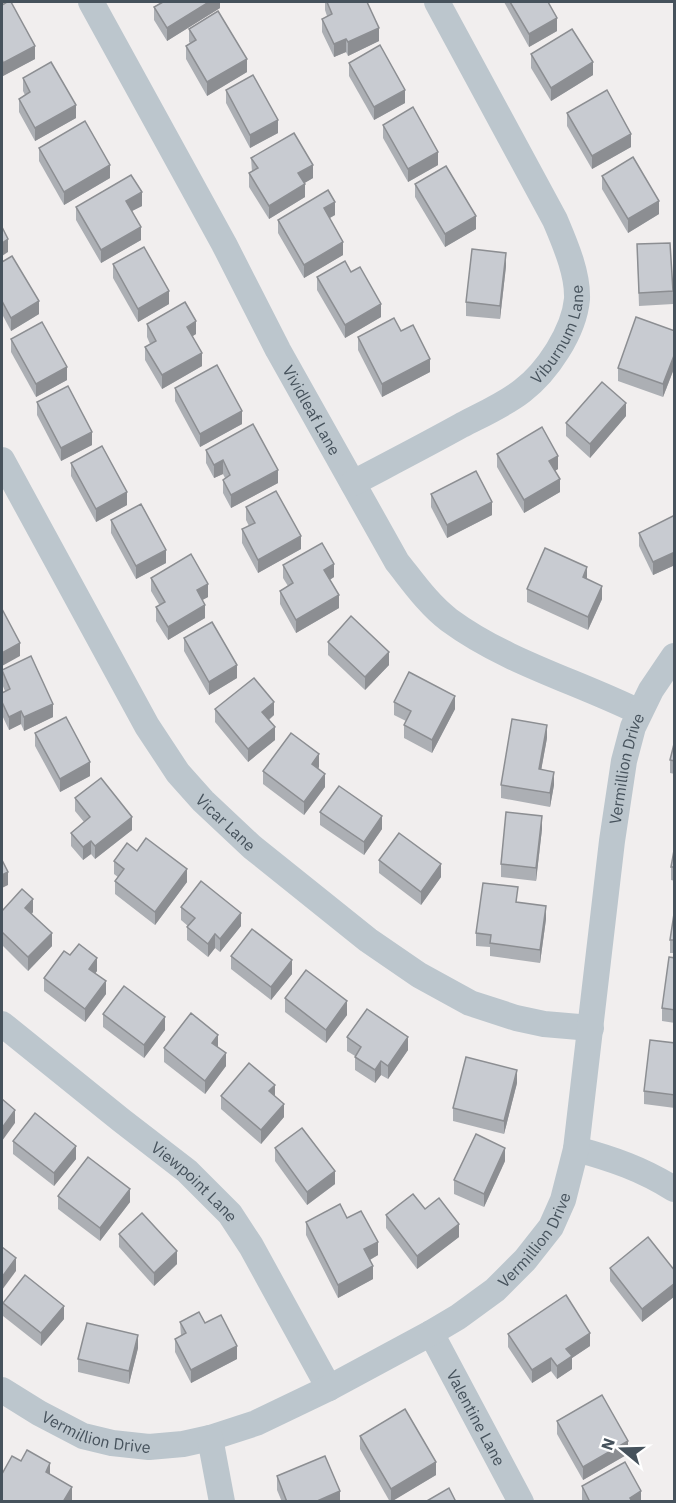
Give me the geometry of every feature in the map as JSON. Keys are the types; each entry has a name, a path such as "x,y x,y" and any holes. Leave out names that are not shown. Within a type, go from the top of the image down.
{"street":[{"name":"Vividleaf Lane","path":"91,2 224,244 278,350 397,562 421,592 448,619 486,644 639,712"},
{"name":"Viburnum Lane","path":"353,483 521,392 547,367 560,346 573,318 577,300 576,284 566,247 555,220 437,2"},
{"name":"Vicar Lane","path":"2,460 147,726 178,773 203,801 252,847 368,940 419,975 470,1003 516,1018 544,1024 591,1028"},
{"name":"Vermillion Drive","path":"2,1390 83,1436 112,1443 149,1447 183,1444 210,1438 256,1423 329,1388 431,1333 495,1290 525,1260 551,1227 563,1200 576,1149 612,841 624,761 639,712 651,690 675,656"},
{"name":"Viewpoint Lane","path":"2,1024 187,1171 230,1214 251,1245 329,1388"},
{"path":"576,1149 628,1165 650,1174 675,1189"},
{"name":"Valentine Lane","path":"431,1333 521,1502"},
{"path":"210,1438 222,1502"}],"building":[{"path":"11,2 35,46 3,63 2,5"},
{"path":"163,2 209,2 167,28 154,7"},
{"path":"327,2 367,2 379,28 348,42 346,39 334,44 322,19 332,14"},
{"path":"510,2 548,2 557,18 529,34"},
{"path":"218,11 247,59 207,82 186,46 196,40 189,29"},
{"path":"572,29 593,62 551,88 531,54"},
{"path":"380,45 405,90 374,107 349,63"},
{"path":"51,62 76,105 35,128 19,99 30,92 23,78"},
{"path":"253,75 278,120 250,135 226,90"},
{"path":"607,90 631,134 592,156 567,113"},
{"path":"413,107 438,152 408,169 383,125"},
{"path":"85,121 110,165 64,192 39,148"},
{"path":"294,133 313,165 298,173 305,184 269,206 249,173 258,168 251,158"},
{"path":"633,157 659,201 628,219 602,176"},
{"path":"446,166 476,216 445,234 415,184"},
{"path":"131,175 142,192 126,201 141,227 101,250 76,207"},
{"path":"328,190 335,202 324,208 343,242 304,265 278,220"},
{"path":"2,227 8,239 2,243"},
{"path":"670,243 673,291 639,293 637,244"},
{"path":"144,247 169,291 138,309 113,264"},
{"path":"472,249 506,253 500,306 466,302"},
{"path":"12,256 39,301 11,318 2,301 2,262"},
{"path":"345,261 351,272 360,267 381,304 345,325 317,277"},
{"path":"185,302 196,321 187,327 202,353 162,375 145,347 156,341 147,324"},
{"path":"636,317 675,331 675,353 663,384 618,368"},
{"path":"394,318 401,331 413,325 430,359 382,384 358,337"},
{"path":"42,322 67,367 36,384 11,339"},
{"path":"217,365 242,411 200,434 175,388"},
{"path":"602,382 626,403 590,444 566,423"},
{"path":"68,386 92,432 61,448 37,402"},
{"path":"253,424 278,470 231,495 223,480 230,475 223,460 214,465 206,450"},
{"path":"542,427 558,456 549,461 560,479 524,500 497,454"},
{"path":"102,446 127,492 96,509 71,463"},
{"path":"476,471 492,502 447,525 431,494"},
{"path":"276,491 301,536 258,560 242,529 255,523 246,507"},
{"path":"141,504 166,550 136,566 111,520"},
{"path":"675,515 675,552 653,562 639,533"},
{"path":"322,543 334,564 324,570 339,595 296,620 280,591 293,583 283,565"},
{"path":"545,548 587,567 583,577 602,586 588,617 527,589"},
{"path":"191,554 208,584 197,590 205,605 168,627 156,607 165,602 151,578"},
{"path":"2,609 20,643 2,653"},
{"path":"351,616 389,652 365,677 328,642"},
{"path":"212,622 237,665 209,682 184,638"},
{"path":"31,656 53,704 24,717 21,711 9,717 2,702 2,693 10,689 2,670"},
{"path":"409,672 455,696 432,740 404,725 411,711 394,702"},
{"path":"254,678 274,702 262,712 275,727 248,749 215,709"},
{"path":"66,717 90,762 60,779 35,733"},
{"path":"512,719 547,725 539,769 554,772 550,793 501,785"},
{"path":"291,733 319,754 312,764 325,774 304,802 263,771"},
{"path":"675,740 675,761 670,760"},
{"path":"101,778 132,817 95,846 91,841 83,847 71,833 90,817 75,798"},
{"path":"339,786 382,816 364,842 320,812"},
{"path":"506,812 542,816 536,868 501,864"},
{"path":"399,833 441,864 421,892 379,860"},
{"path":"146,838 187,869 155,912 115,881 124,869 114,861 127,843 137,851"},
{"path":"675,845 675,867 671,867"},
{"path":"2,860 8,872 2,875"},
{"path":"201,881 241,913 220,939 215,934 208,944 187,927 195,918 181,907"},
{"path":"483,883 518,887 516,902 546,906 540,950 490,943 491,935 476,933"},
{"path":"22,889 33,899 25,908 52,933 28,957 2,932 2,911"},
{"path":"675,907 675,940 670,940"},
{"path":"252,929 292,960 271,987 231,956"},
{"path":"79,944 97,958 89,969 106,981 85,1009 44,978 64,951 70,955"},
{"path":"669,957 675,958 675,1010 662,1008"},
{"path":"306,970 347,1001 326,1030 285,998"},
{"path":"124,986 165,1017 144,1045 103,1014"},
{"path":"367,1009 408,1037 388,1066 381,1061 375,1070 355,1057 361,1047 347,1037"},
{"path":"191,1013 218,1035 212,1043 226,1053 205,1081 164,1048"},
{"path":"650,1040 675,1043 675,1095 644,1091"},
{"path":"466,1057 517,1070 504,1121 453,1108"},
{"path":"249,1063 275,1085 269,1091 284,1104 261,1130 221,1096"},
{"path":"2,1099 15,1110 2,1128"},
{"path":"35,1113 76,1146 54,1173 13,1141"},
{"path":"302,1128 335,1171 307,1192 275,1148"},
{"path":"476,1134 505,1148 484,1194 454,1180"},
{"path":"88,1157 130,1189 100,1228 58,1196"},
{"path":"413,1194 425,1209 439,1198 459,1224 417,1256 386,1215"},
{"path":"340,1204 347,1218 361,1211 378,1242 364,1249 373,1266 338,1285 306,1222"},
{"path":"142,1213 177,1251 154,1273 119,1234"},
{"path":"648,1237 675,1271 675,1283 642,1309 610,1268"},
{"path":"2,1247 16,1258 2,1277"},
{"path":"25,1275 64,1306 41,1333 3,1303"},
{"path":"566,1295 590,1333 566,1349 572,1356 557,1366 551,1358 532,1370 508,1334"},
{"path":"199,1312 205,1323 221,1315 237,1346 191,1370 175,1339 186,1333 180,1322"},
{"path":"87,1323 138,1335 129,1371 78,1359"},
{"path":"602,1395 628,1441 583,1467 557,1421"},
{"path":"405,1409 436,1462 391,1489 360,1436"},
{"path":"27,1450 50,1463 46,1472 72,1487 63,1502 2,1502 2,1474 12,1456 21,1461"},
{"path":"325,1456 340,1491 315,1502 287,1502 277,1476"},
{"path":"625,1462 641,1491 630,1498 632,1502 590,1502 582,1486"},
{"path":"449,1488 456,1502 425,1502"}]}
